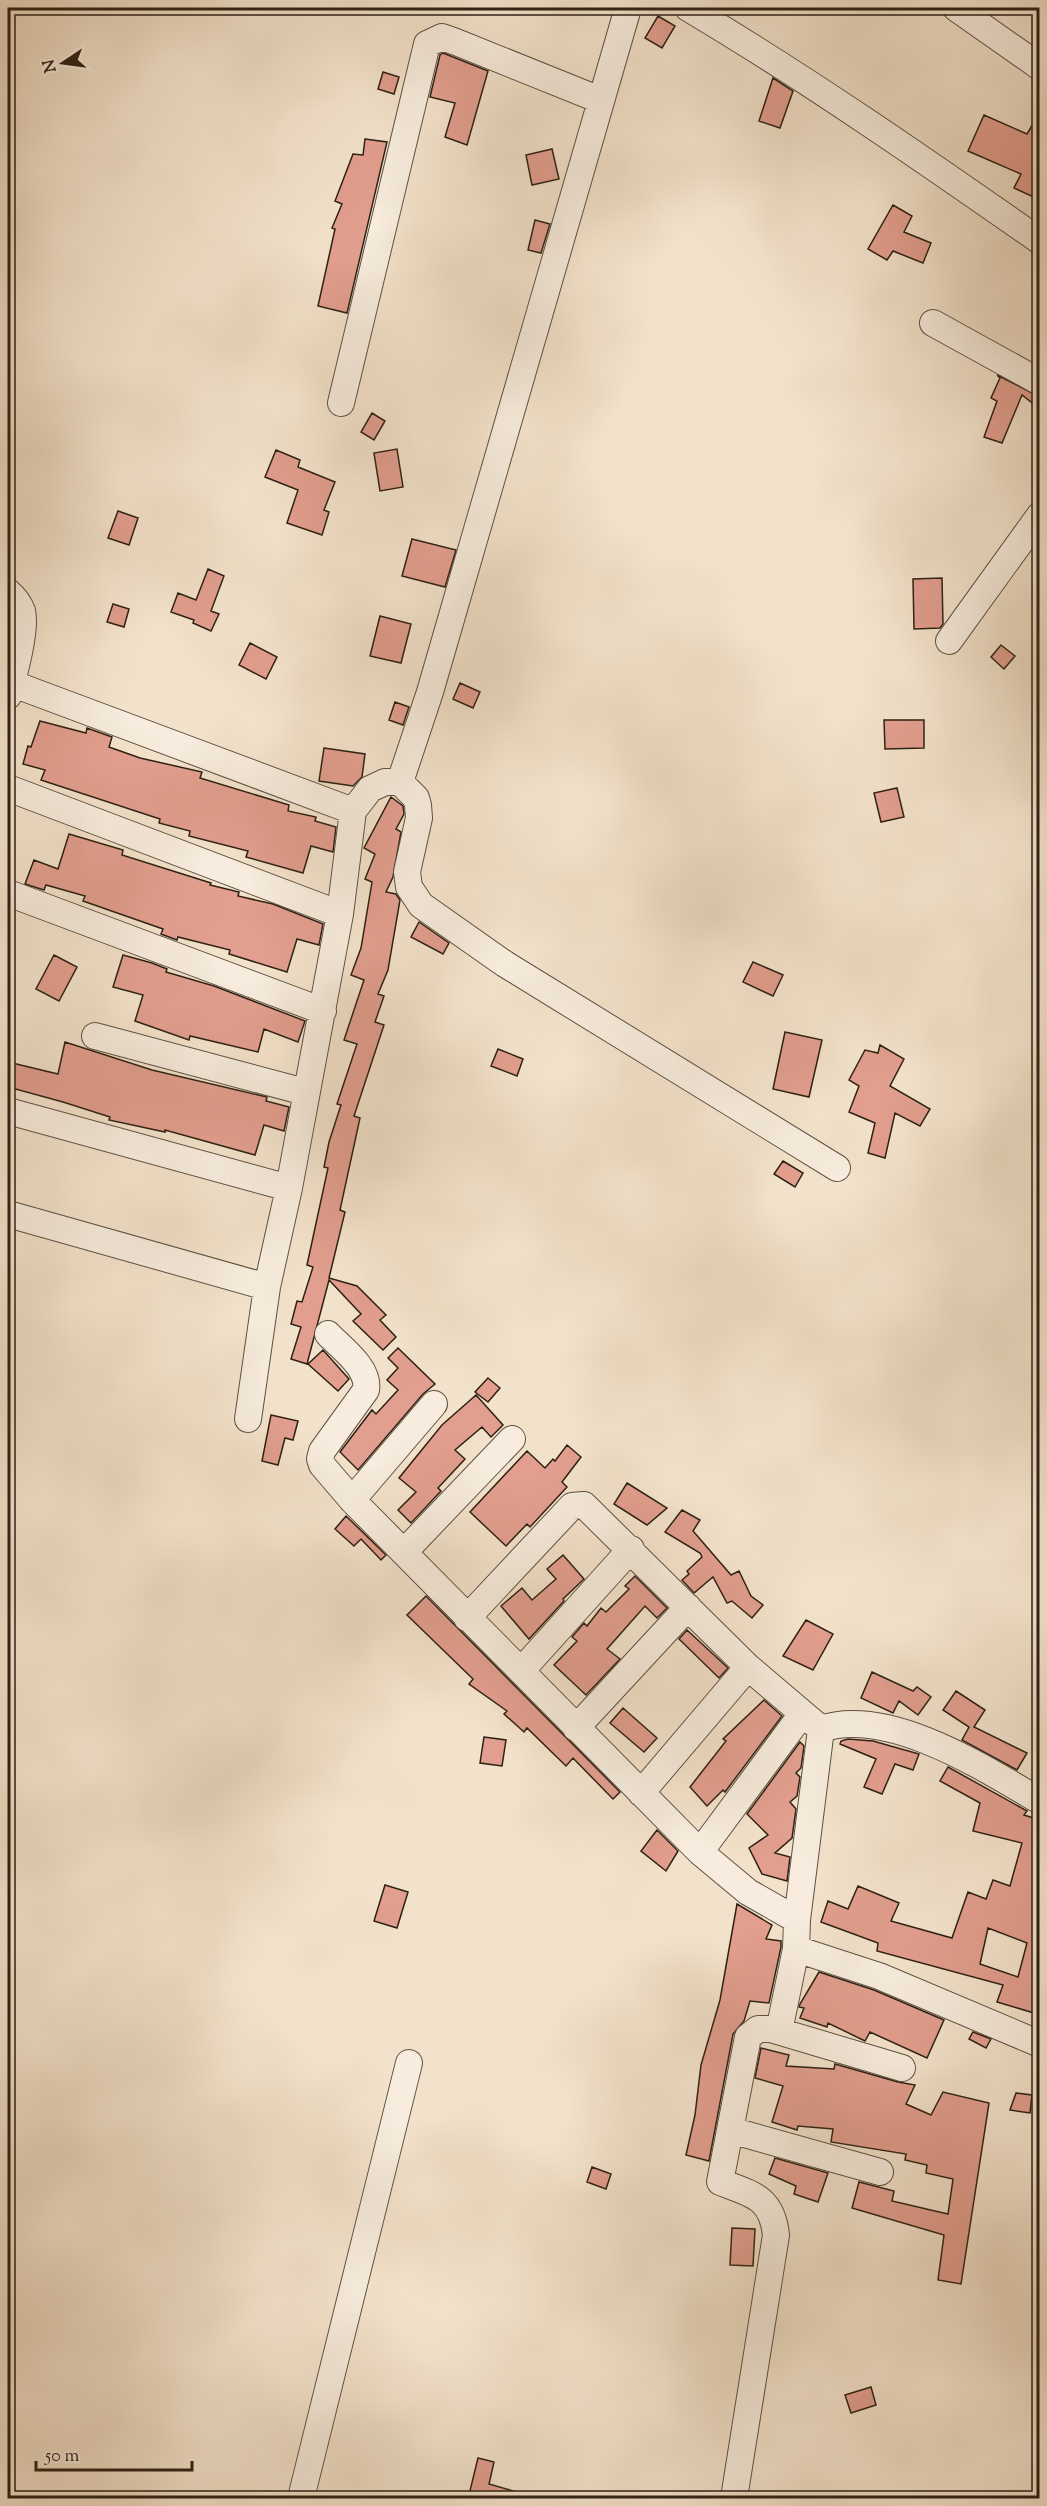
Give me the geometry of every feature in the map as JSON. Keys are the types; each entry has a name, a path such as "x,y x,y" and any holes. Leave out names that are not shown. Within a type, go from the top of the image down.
{"street":[{"path":"400,782 430,692 628,8"},
{"path":"688,8 754,47 905,146 1040,241"},
{"path":"956,8 1040,67"},
{"path":"341,403 427,44 442,37 600,100"},
{"path":"933,323 1040,382"},
{"path":"949,641 1040,515"},
{"path":"8,592 16,600 22,612 9,687 353,811"},
{"path":"248,1419 267,1287 290,1188 305,1092 323,1011 340,914 353,811 370,789 385,782 400,782 416,798 419,818 407,872 409,887 421,905 504,963 837,1168"},
{"path":"8,788 340,914"},
{"path":"8,893 323,1011"},
{"path":"95,1036 305,1092"},
{"path":"8,1111 290,1188"},
{"path":"8,1214 267,1287"},
{"path":"328,1334 362,1369 368,1384 321,1454 322,1465 352,1500 405,1552 466,1618 700,1852 748,1892 797,1920"},
{"path":"352,1500 434,1404"},
{"path":"405,1552 512,1439"},
{"path":"466,1618 572,1506 584,1505 748,1667 812,1721 849,1724 903,1733 961,1755 1040,1801"},
{"path":"521,1671 631,1549"},
{"path":"576,1728 688,1607"},
{"path":"641,1793 748,1667"},
{"path":"700,1852 812,1721"},
{"path":"779,2031 795,1949 812,1721"},
{"path":"795,1949 879,1976 1040,2044"},
{"path":"734,2499 776,2235 772,2211 765,2203 755,2195 720,2182 748,2037 758,2029 779,2031 902,2068"},
{"path":"301,2499 409,2063"},
{"path":"730,2130 880,2172"}],"building":[{"path":"658,16 675,26 662,48 645,38"},
{"path":"443,53 488,71 467,145 445,137 455,103 430,97 440,55"},
{"path":"383,72 399,77 394,94 378,89"},
{"path":"773,78 793,91 780,128 759,121"},
{"path":"1040,112 1040,200 1014,188 1021,174 968,151 984,115 1027,134"},
{"path":"365,139 387,142 347,313 318,306 335,229 332,228 342,204 335,201 353,154 363,155"},
{"path":"552,149 559,179 532,185 526,155"},
{"path":"893,205 912,216 904,232 931,243 923,263 893,251 887,260 868,249"},
{"path":"535,220 550,224 541,253 528,250"},
{"path":"997,375 1040,397 1040,409 1022,395 1002,443 984,437 997,401 991,398 1000,378"},
{"path":"372,413 385,421 374,440 361,432"},
{"path":"397,449 403,487 380,491 374,453"},
{"path":"276,450 300,460 298,467 335,482 324,510 329,512 322,535 287,523 298,490 265,477"},
{"path":"118,511 138,518 129,545 108,538"},
{"path":"412,539 456,550 445,587 402,576"},
{"path":"208,569 224,576 211,611 219,614 211,631 193,623 194,620 171,612 178,593 196,600"},
{"path":"942,578 943,624 940,628 914,629 913,579"},
{"path":"113,604 129,609 124,627 107,622"},
{"path":"380,616 411,624 401,663 370,656"},
{"path":"250,643 277,657 266,679 239,665"},
{"path":"1001,645 1015,656 1004,669 991,657"},
{"path":"460,683 480,692 473,708 453,699"},
{"path":"395,702 409,707 403,725 389,720"},
{"path":"884,720 924,720 924,748 885,749"},
{"path":"40,721 86,733 87,728 112,737 109,747 140,758 202,772 200,778 289,805 288,811 316,817 315,821 336,827 333,852 311,846 303,873 246,857 248,851 189,836 190,831 159,823 160,819 41,780 45,770 23,764 28,746 31,747"},
{"path":"324,748 365,754 362,777 353,786 319,781"},
{"path":"897,788 904,817 881,822 874,793"},
{"path":"391,797 403,806 404,814 396,829 401,832 393,877 386,892 396,894 400,900 388,970 378,994 384,996 375,1022 384,1025 354,1116 360,1118 340,1210 345,1212 329,1278 357,1286 386,1315 380,1320 396,1337 383,1350 353,1321 361,1314 329,1280 307,1364 291,1359 301,1327 291,1324 297,1301 302,1302 313,1267 307,1265 328,1168 324,1167 341,1105 337,1104 357,1044 344,1040 364,980 351,975 361,948 372,882 365,879 375,854 364,848"},
{"path":"69,834 123,850 122,855 211,883 210,885 239,892 238,896 273,904 323,924 319,945 297,939 287,972 229,954 230,950 178,937 177,940 161,934 163,929 83,901 85,896 46,885 44,890 25,884 34,860 58,869"},
{"path":"419,922 449,943 443,954 411,937"},
{"path":"54,955 77,967 59,1001 36,989"},
{"path":"123,955 152,963 167,969 166,972 214,986 305,1021 298,1042 264,1029 258,1052 190,1036 189,1040 135,1021 143,995 113,987"},
{"path":"753,962 783,975 773,996 743,982"},
{"path":"785,1032 822,1040 809,1097 773,1089"},
{"path":"65,1042 152,1070 267,1097 266,1101 289,1107 284,1131 264,1125 255,1155 165,1130 165,1132 109,1120 110,1117 8,1087 8,1062 58,1074"},
{"path":"880,1045 904,1059 890,1086 930,1109 920,1126 895,1113 885,1158 868,1153 875,1123 849,1112 859,1086 849,1080 865,1050 878,1053"},
{"path":"498,1049 523,1059 517,1076 491,1066"},
{"path":"783,1161 803,1173 795,1187 774,1174"},
{"path":"398,1348 435,1384 423,1394 358,1470 340,1452 372,1410 376,1414 398,1390 387,1380 398,1368 388,1358"},
{"path":"323,1350 349,1379 338,1391 308,1364"},
{"path":"488,1378 500,1388 488,1402 475,1392"},
{"path":"476,1395 503,1425 491,1437 482,1427 455,1450 465,1459 438,1488 441,1491 411,1523 398,1510 416,1492 399,1478 442,1425"},
{"path":"271,1415 298,1421 293,1440 285,1438 278,1465 262,1461"},
{"path":"567,1445 581,1457 562,1482 567,1487 530,1527 527,1524 506,1546 470,1512 527,1451 545,1468 553,1459 555,1461"},
{"path":"627,1483 667,1508 647,1525 614,1504"},
{"path":"682,1510 700,1520 693,1531 731,1575 739,1571 751,1596 763,1605 752,1618 732,1601 727,1603 713,1577 694,1593 682,1580 689,1574 687,1571 702,1557 700,1553 665,1532"},
{"path":"346,1516 386,1555 381,1560 361,1539 354,1546 335,1529"},
{"path":"563,1555 584,1579 563,1599 564,1601 529,1639 501,1606 522,1588 532,1600 556,1579 547,1569"},
{"path":"635,1576 667,1608 657,1618 645,1606 607,1649 620,1659 586,1695 554,1665 577,1641 572,1637 584,1623 587,1626 601,1608 606,1612 629,1589 625,1586"},
{"path":"426,1596 620,1792 613,1799 573,1758 566,1766 527,1728 524,1732 504,1714 507,1711 469,1684 473,1679 407,1615"},
{"path":"806,1620 833,1634 813,1670 783,1656"},
{"path":"687,1630 728,1668 719,1678 679,1639"},
{"path":"872,1672 913,1691 917,1687 931,1697 918,1715 899,1701 893,1713 861,1698"},
{"path":"956,1691 985,1710 974,1727 1027,1753 1017,1770 962,1740 969,1727 943,1710"},
{"path":"764,1700 782,1716 725,1792 723,1790 707,1806 690,1787 726,1741 723,1739"},
{"path":"623,1708 657,1738 644,1752 610,1723"},
{"path":"484,1737 506,1740 502,1766 480,1763"},
{"path":"848,1739 873,1741 919,1754 913,1770 895,1764 882,1794 864,1787 876,1759 840,1744 841,1741"},
{"path":"800,1742 804,1746 801,1768 796,1773 800,1777 797,1796 790,1802 796,1809 792,1838 775,1853 790,1857 787,1881 762,1874 749,1848 768,1835 747,1814"},
{"path":"948,1767 1027,1811 1024,1815 1040,1820 1040,1997 1034,2013 997,2002 1003,1985 877,1951 878,1943 821,1922 828,1901 848,1909 858,1886 899,1903 891,1921 952,1938 968,1892 986,1899 993,1880 1010,1886 1022,1843 973,1831 980,1803 940,1781","holes":["988,1928 1027,1943 1018,1977 980,1964"]},
{"path":"657,1830 678,1851 666,1871 641,1851"},
{"path":"385,1885 408,1892 397,1928 374,1921"},
{"path":"737,1904 772,1925 766,1939 781,1941 781,1947 769,2003 750,2001 744,2021 733,2034 709,2161 686,2155 695,2115 701,2065 720,2000"},
{"path":"819,1972 874,1990 944,2020 927,2058 870,2032 865,2041 828,2023 827,2027 800,2018 804,2008 799,2007 800,2004"},
{"path":"973,2032 991,2039 986,2048 969,2039"},
{"path":"761,2048 789,2055 786,2066 834,2069 835,2064 915,2085 906,2104 931,2115 943,2092 989,2103 961,2284 938,2280 944,2235 852,2208 859,2182 894,2191 892,2201 948,2214 953,2179 926,2173 927,2165 905,2160 906,2154 831,2142 833,2129 798,2126 797,2130 772,2122 783,2086 755,2078"},
{"path":"1016,2093 1032,2095 1030,2113 1010,2110"},
{"path":"775,2158 828,2173 818,2202 794,2194 796,2186 769,2174"},
{"path":"592,2167 611,2174 606,2189 587,2182"},
{"path":"732,2228 755,2229 753,2266 730,2265"},
{"path":"871,2387 876,2405 851,2413 845,2395"},
{"path":"478,2458 494,2462 489,2484 524,2494 524,2499 468,2499"}]}
